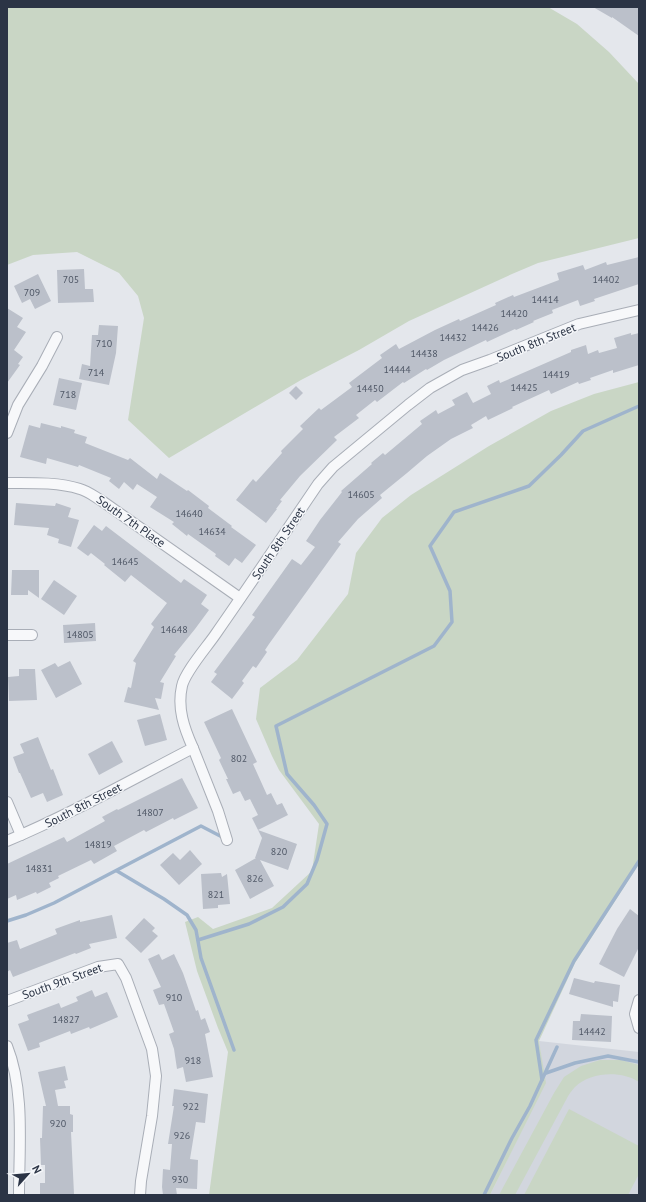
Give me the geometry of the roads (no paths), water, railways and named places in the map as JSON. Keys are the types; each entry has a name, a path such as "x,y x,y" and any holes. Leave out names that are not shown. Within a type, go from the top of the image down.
{"street":[{"name":"South 8th Street","path":"7,841 91,802 193,748 184,728 180,706 182,685 191,668 318,484 332,467 430,388 462,370 579,324 639,310"},
{"path":"7,433 18,405 42,366 57,337"},
{"name":"South 7th Place","path":"7,483 45,484 69,486 82,489 102,501 240,598"},
{"path":"7,635 32,635"},
{"path":"193,748 218,811 227,840"},
{"path":"7,802 21,835"},
{"name":"South 9th Street","path":"7,1001 98,966 118,964 126,978 152,1049 156,1076 152,1116 140,1195"},
{"path":"639,1000 635,1014 639,1028"},
{"path":"7,1046 12,1058 19,1091 19,1195"}],"waterway":[{"path":"198,940 249,924 283,907 307,884 317,860 327,824 314,805 287,774 276,726 434,646 452,622 450,591 430,546 454,512 529,486 583,431 639,406"},
{"path":"7,921 54,903 201,826 224,838"},
{"path":"542,1080 536,1040 574,961 639,861"},
{"path":"117,871 164,899 187,915 196,930 201,958 234,1050"},
{"path":"484,1195 512,1138 530,1106 557,1047"},
{"path":"546,1073 575,1063 608,1056 639,1062"}]}
